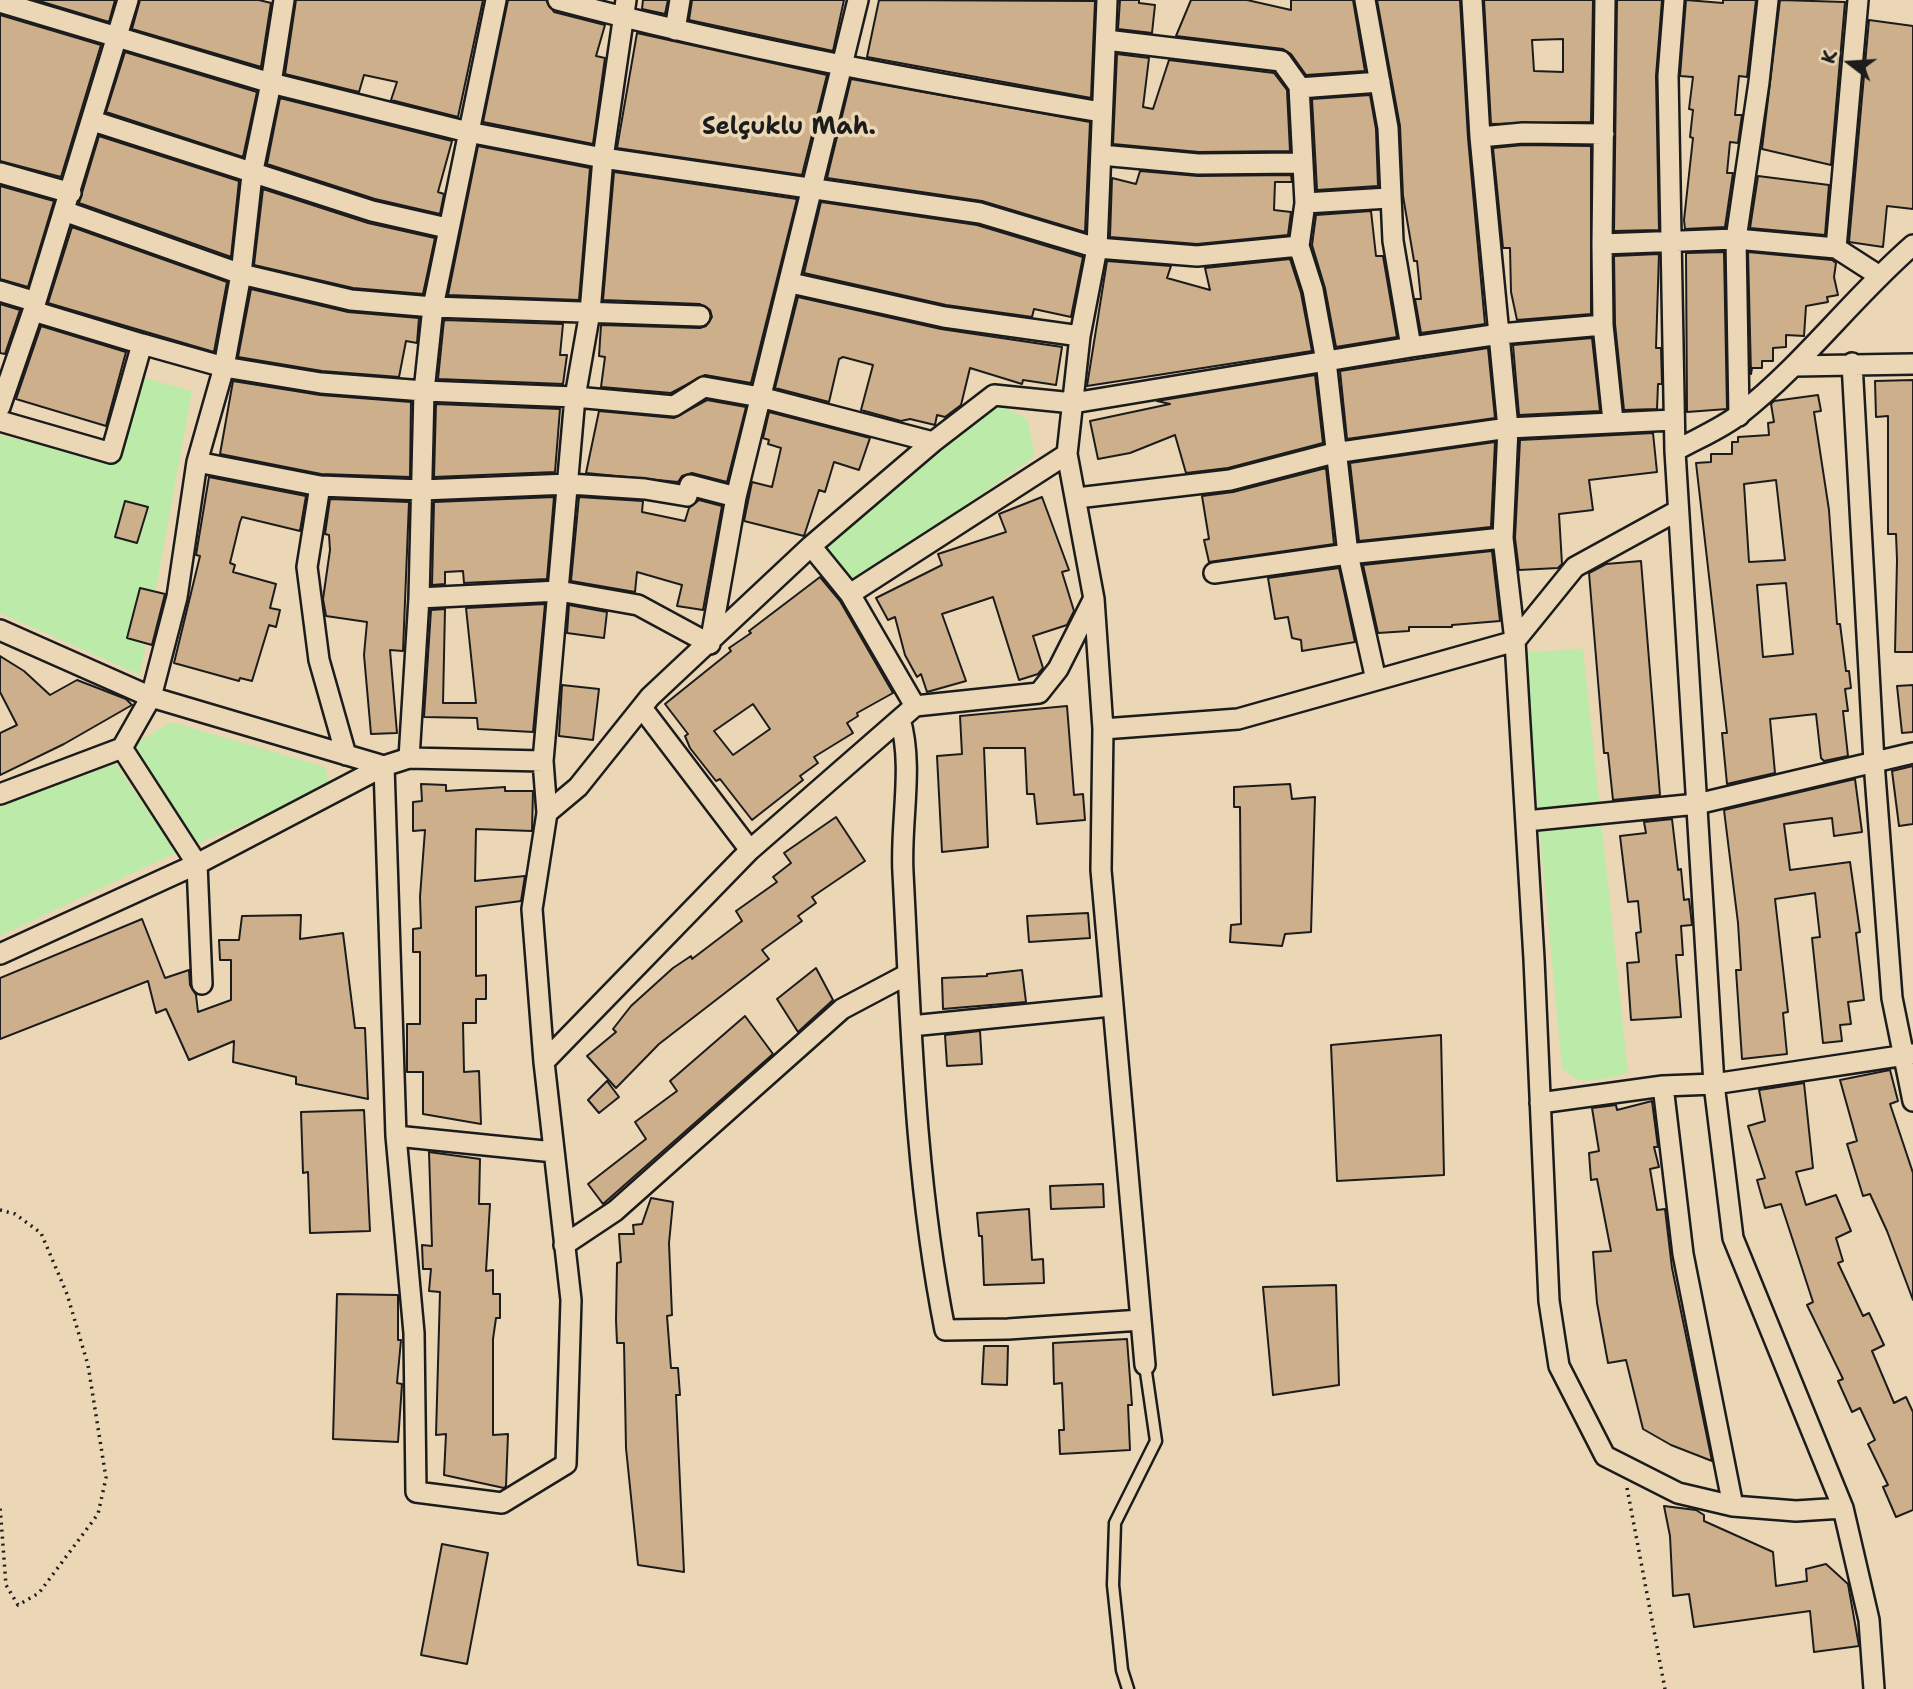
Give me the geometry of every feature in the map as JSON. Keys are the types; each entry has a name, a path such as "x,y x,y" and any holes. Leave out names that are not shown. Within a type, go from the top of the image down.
{"street":[{"path":"0,407 8,362 33,306 93,121 128,0"},
{"path":"0,794 122,748 151,697 177,597 197,461 224,367 241,274 252,175 271,83 284,0"},
{"path":"409,758 419,598 424,391 433,307 447,228 496,0"},
{"path":"558,0 624,9 675,30 842,66 1101,112"},
{"path":"675,30 680,0"},
{"path":"710,644 736,497 791,283 858,0"},
{"path":"1107,0 1097,248 1080,335 1067,454 1094,599 1103,729 1101,870 1145,1365"},
{"path":"1365,0 1388,128 1389,198 1411,346"},
{"path":"1472,0 1480,137 1508,428 1503,538 1515,641 1526,821 1549,1301 1559,1366 1605,1456 1678,1493 1733,1506 1796,1511 1843,1508"},
{"path":"1605,0 1603,325 1613,421"},
{"path":"1674,0 1668,76 1673,420 1714,1084 1733,1238 1843,1508 1869,1620 1874,1689"},
{"path":"1738,416 1736,240 1768,0"},
{"path":"1836,248 1858,0"},
{"path":"0,2 271,83 468,132 603,158 813,186 980,213 1097,248 1197,256 1299,246"},
{"path":"384,766 396,1136 414,1333 416,1492 502,1503 566,1464 571,1300 544,1062 532,909 547,813 543,761 575,397 590,312 603,158 624,9"},
{"path":"1106,40 1281,61 1299,88 1305,203 1299,246 1313,290 1326,361 1334,453 1348,554 1376,680"},
{"path":"1299,88 1380,82"},
{"path":"93,121 252,175 372,211 447,228"},
{"path":"1480,137 1523,133 1604,134"},
{"path":"1101,155 1198,164 1303,163"},
{"path":"0,173 241,274 351,300 433,307 701,316"},
{"path":"1305,203 1389,198"},
{"path":"1602,244 1736,240 1836,248 1878,275"},
{"path":"1675,451 1738,416 1796,366 1878,275 1913,245"},
{"path":"791,283 944,317 1080,335"},
{"path":"0,291 33,306 142,344 224,367 321,383 424,391 575,397 674,406 704,387 760,397 933,442"},
{"path":"547,813 578,787 642,708 811,546 933,442 994,395 1073,402 1411,346 1500,334 1603,325"},
{"path":"0,421 111,453 142,344"},
{"path":"1852,363 1874,762 1892,998 1908,1055 1913,1101"},
{"path":"1796,366 1913,364"},
{"path":"1077,498 1230,480 1334,453 1508,428 1673,420"},
{"path":"850,594 1067,454"},
{"path":"197,461 320,486 422,490 569,484 645,489 687,496 690,485 736,497"},
{"path":"320,486 307,567 319,660 345,755"},
{"path":"1103,729 1238,719 1515,641 1575,567 1677,511"},
{"path":"1214,573 1348,554 1503,538"},
{"path":"811,546 850,594 908,713 902,858 911,1026 933,1272 945,1330 1009,1329 1141,1320"},
{"path":"419,598 559,591 638,604 710,644"},
{"path":"544,1062 750,849 908,713 1039,693 1058,669 1094,599"},
{"path":"0,630 151,697 384,766"},
{"path":"642,708 750,849"},
{"path":"122,748 197,864 202,984"},
{"path":"1526,821 1697,804 1913,753"},
{"path":"0,954 197,864 384,766 409,758 543,761"},
{"path":"564,1244 615,1211 842,1009 908,974"},
{"path":"911,1026 1111,1006"},
{"path":"1540,1103 1663,1086 1714,1084 1908,1055"},
{"path":"1663,1086 1683,1254 1733,1506"},
{"path":"396,1136 554,1152"}],"lane":[{"path":"1128,1689 1122,1670 1114,1585 1115,1523 1156,1441 1145,1365"}],"path":[{"path":"0,1210 15,1214 41,1233 67,1294 88,1364 106,1478 98,1514 39,1593 18,1605 6,1585 0,1506"},
{"path":"1623,1465 1665,1689"}],"green space":[{"path":"141,377 192,391 140,675 0,613 0,435 116,463"},
{"path":"998,404 1027,419 1035,456 852,587 826,545"},
{"path":"1583,649 1628,1073 1592,1081 1577,1079 1562,1068 1524,666 1527,652"},
{"path":"171,722 325,767 330,787 197,844 134,744"},
{"path":"114,762 177,852 0,936 0,807"}],"building":[{"path":"36,0 115,0 109,22"},
{"path":"140,0 259,0 271,3 261,67 132,29"},
{"path":"296,0 483,0 458,117 391,100 397,82 364,75 359,92 285,74"},
{"path":"508,0 546,0 554,12 605,25 596,56 605,58 593,144 483,122"},
{"path":"643,0 668,0 665,14 642,9"},
{"path":"692,0 844,0 833,51 689,20"},
{"path":"879,0 1095,1 1091,98 867,57"},
{"path":"1120,0 1139,0 1139,3 1155,5 1152,33 1118,29"},
{"path":"1191,0 1247,0 1291,10 1291,0 1353,0 1365,71 1306,75 1291,54 1283,49 1176,36"},
{"path":"1377,0 1460,0 1468,138 1485,324 1421,333 1415,299 1421,299 1417,261 1414,261 1403,196 1400,126"},
{"path":"1484,0 1593,0 1591,122 1491,124","holes":["1563,39 1563,72 1534,71 1532,40"]},
{"path":"1617,0 1662,0 1656,76 1659,230 1614,231"},
{"path":"1686,0 1723,3 1723,0 1756,0 1747,77 1739,76 1735,115 1742,115 1738,143 1730,142 1727,173 1733,173 1725,227 1685,229 1693,138 1690,137 1693,110 1689,109 1693,77 1680,76"},
{"path":"1780,0 1845,2 1831,165 1762,149"},
{"path":"0,15 101,45 61,177 0,161"},
{"path":"1869,20 1913,26 1913,209 1887,206 1883,247 1849,242"},
{"path":"637,33 827,75 802,175 617,148"},
{"path":"125,52 257,92 243,157 106,112"},
{"path":"1117,54 1149,58 1143,107 1153,109 1169,60 1274,73 1287,90 1290,151 1199,152 1113,144"},
{"path":"851,79 1090,122 1085,232 982,201 827,178"},
{"path":"1370,95 1376,129 1378,186 1317,190 1312,99"},
{"path":"280,98 452,141 438,192 444,194 440,214 375,199 267,164"},
{"path":"99,136 239,181 231,257 79,203"},
{"path":"1523,145 1591,146 1591,314 1517,320 1511,292 1510,248 1503,248 1493,148"},
{"path":"478,146 590,168 579,300 448,295"},
{"path":"1140,171 1198,176 1291,175 1292,182 1275,182 1274,210 1291,212 1288,235 1197,244 1110,237 1112,178 1136,184"},
{"path":"614,172 797,199 751,383 705,375 671,393 601,387 605,357 599,356 601,325 700,328 706,326 712,317 710,310 700,304 603,300"},
{"path":"1758,176 1829,185 1825,235 1750,228"},
{"path":"0,186 54,201 28,287 0,279"},
{"path":"263,189 368,223 435,238 423,294 353,288 254,265"},
{"path":"821,202 977,225 1083,257 1071,317 1034,309 1032,317 946,305 804,273"},
{"path":"1371,211 1376,256 1383,256 1397,337 1336,347 1325,288 1312,245 1316,215"},
{"path":"72,227 227,282 214,352 48,303"},
{"path":"1724,252 1727,409 1687,412 1686,253"},
{"path":"1748,252 1832,260 1836,263 1834,277 1838,295 1827,297 1828,302 1806,306 1804,336 1786,335 1786,347 1773,348 1773,361 1762,361 1762,368 1752,368 1751,374"},
{"path":"1659,254 1656,348 1661,348 1662,384 1658,384 1657,409 1624,410 1615,324 1614,256"},
{"path":"1290,259 1301,293 1312,351 1087,386 1107,261 1171,266 1167,278 1210,290 1205,268"},
{"path":"251,289 348,312 419,318 417,343 406,341 399,377 322,371 238,357"},
{"path":"798,297 941,329 1062,347 1056,385 1023,380 1022,384 970,368 961,405 945,417 937,415 935,425 910,419 901,421 861,410 873,365 843,357 839,359 829,402 775,388"},
{"path":"0,304 20,310 5,354 0,353"},
{"path":"444,320 563,324 560,355 567,355 563,384 438,379"},
{"path":"41,326 126,352 106,426 16,399"},
{"path":"1592,338 1600,411 1519,415 1513,345"},
{"path":"1488,348 1495,418 1347,439 1340,371"},
{"path":"1315,375 1323,443 1228,468 1186,473 1175,435 1130,453 1098,459 1090,421 1170,404 1157,401"},
{"path":"1913,380 1913,652 1895,652 1897,560 1896,534 1888,534 1888,416 1876,417 1875,381"},
{"path":"233,381 320,395 411,402 410,477 321,474 220,454"},
{"path":"1818,395 1821,411 1814,412 1829,510 1837,624 1840,624 1851,688 1845,689 1848,711 1843,711 1848,756 1824,761 1821,758 1816,714 1770,719 1775,773 1727,784 1722,733 1727,733 1696,463 1711,462 1711,454 1732,454 1732,442 1738,442 1738,437 1769,435 1768,423 1774,422 1771,404 1774,401","holes":["1776,480 1785,560 1749,562 1744,484","1786,583 1793,654 1763,657 1757,585"]},
{"path":"707,400 746,407 727,482 692,473 682,476 678,482 586,473 599,411 674,418"},
{"path":"436,404 560,409 555,472 434,477"},
{"path":"769,412 870,438 859,470 834,462 825,492 819,490 804,536 744,521 752,482 772,487 781,448 768,444 769,440 763,438"},
{"path":"1653,433 1657,472 1589,480 1593,510 1559,514 1562,564 1558,568 1519,570 1515,538 1520,440"},
{"path":"1495,442 1491,527 1359,541 1350,463"},
{"path":"1326,468 1334,544 1209,562 1204,540 1209,539 1202,496 1233,492"},
{"path":"209,477 306,496 300,531 242,517 240,522 230,563 235,565 233,572 276,584 270,608 280,610 276,627 269,625 252,681 240,678 239,681 174,663 200,556 196,555"},
{"path":"554,497 547,579 464,583 463,571 445,572 445,584 432,585 434,502"},
{"path":"579,497 643,501 642,512 685,521 689,508 699,500 722,506 703,610 677,606 682,585 637,572 635,592 571,581"},
{"path":"1042,497 1069,570 1062,572 1074,611 1067,625 1033,636 1043,668 1038,674 1019,680 993,597 942,614 966,681 927,692 921,674 917,677 905,655 895,617 888,620 876,598 942,565 938,554 1006,532 999,514"},
{"path":"330,499 409,502 403,651 390,650 397,733 371,734 364,655 367,622 326,616 323,599 330,550 329,535 325,534"},
{"path":"125,501 148,507 137,543 115,537"},
{"path":"1492,551 1500,621 1452,627 1409,627 1409,631 1378,633 1363,565"},
{"path":"1641,561 1660,795 1613,800 1608,753 1604,753 1589,573 1606,564"},
{"path":"1339,568 1355,642 1302,651 1301,640 1292,638 1288,617 1275,619 1268,578"},
{"path":"820,577 840,601 893,693 857,713 858,716 847,723 853,733 814,757 818,763 800,776 803,780 752,820 720,779 716,781 690,748 685,736 688,734 665,704 731,651 729,648 751,633 749,631","holes":["753,704 770,729 733,755 714,731"]},
{"path":"140,588 165,594 152,645 127,638"},
{"path":"545,604 533,732 478,729 477,718 424,717 431,610 445,609 443,703 476,703 466,608"},
{"path":"569,605 607,612 604,638 567,633"},
{"path":"0,656 24,671 50,695 77,680 126,699 132,705 64,744 0,775 0,733 17,725 0,692"},
{"path":"562,685 599,689 593,740 559,736"},
{"path":"1913,685 1913,732 1902,733 1897,686"},
{"path":"1067,706 1074,795 1083,794 1085,820 1037,824 1034,794 1027,794 1025,748 984,748 988,847 942,852 937,756 962,754 960,716"},
{"path":"1913,766 1913,824 1899,826 1892,771"},
{"path":"1855,779 1862,832 1834,836 1832,818 1784,824 1790,870 1850,862 1860,932 1856,933 1864,1000 1848,1002 1851,1024 1840,1025 1842,1041 1823,1043 1812,938 1820,937 1815,893 1775,899 1788,1012 1783,1013 1787,1054 1742,1059 1736,970 1741,970 1738,923 1724,810"},
{"path":"421,784 446,785 446,791 505,787 505,791 533,791 532,831 476,829 475,881 525,876 521,901 476,907 476,976 486,975 486,999 476,999 476,1023 463,1023 464,1072 479,1071 481,1124 423,1114 423,1072 407,1072 407,1024 420,1024 420,952 413,952 413,929 421,928 420,897 425,830 413,831 413,802 422,801"},
{"path":"1290,784 1292,799 1315,797 1311,932 1285,934 1282,946 1230,942 1231,925 1241,924 1240,807 1234,807 1234,787"},
{"path":"836,817 865,861 812,897 816,903 798,916 802,921 762,950 769,959 659,1044 616,1088 587,1056 616,1032 613,1029 631,1006 673,968 691,956 692,959 742,921 736,911 777,882 773,877 791,863 784,853"},
{"path":"1672,819 1678,870 1681,869 1684,900 1689,899 1692,925 1681,926 1683,955 1676,955 1681,1017 1631,1020 1627,963 1639,962 1636,933 1641,932 1638,901 1628,902 1620,836 1646,833 1644,822"},
{"path":"1088,913 1090,938 1029,942 1027,916"},
{"path":"301,915 300,939 343,933 355,1028 365,1028 368,1099 296,1084 296,1077 233,1062 234,1041 189,1060 166,1009 156,1013 148,981 0,1039 0,978 142,919 165,978 189,970 190,985 196,995 198,1012 231,1000 231,960 220,960 219,940 239,940 242,916"},
{"path":"816,968 833,1000 798,1032 777,999"},
{"path":"1022,970 1026,1002 943,1009 942,978 987,976"},
{"path":"745,1016 773,1054 603,1204 588,1184 646,1139 635,1122 677,1091 670,1081"},
{"path":"980,1031 982,1064 947,1066 945,1035"},
{"path":"1441,1035 1444,1175 1337,1181 1331,1045"},
{"path":"1890,1070 1898,1101 1890,1104 1913,1173 1913,1300 1870,1194 1863,1196 1847,1144 1857,1141 1840,1080"},
{"path":"607,1081 619,1097 599,1113 588,1100"},
{"path":"1804,1083 1813,1168 1796,1172 1806,1205 1836,1195 1851,1231 1836,1238 1843,1261 1838,1263 1863,1316 1869,1313 1884,1345 1872,1351 1894,1403 1906,1397 1913,1412 1913,1510 1896,1517 1883,1487 1888,1485 1868,1444 1875,1440 1860,1408 1852,1412 1838,1381 1843,1379 1807,1305 1813,1302 1781,1204 1765,1208 1757,1180 1765,1178 1748,1126 1765,1121 1759,1090"},
{"path":"1652,1101 1658,1147 1654,1147 1659,1167 1650,1169 1657,1210 1665,1209 1672,1268 1712,1461 1671,1445 1643,1429 1626,1360 1608,1363 1597,1303 1593,1252 1611,1251 1597,1179 1591,1180 1589,1153 1599,1151 1592,1108 1616,1105 1617,1110"},
{"path":"364,1110 370,1231 310,1233 308,1172 303,1173 301,1112"},
{"path":"429,1152 480,1159 479,1204 490,1204 486,1271 493,1270 493,1294 500,1294 500,1318 496,1318 493,1339 493,1435 508,1434 504,1488 444,1475 446,1434 436,1435 440,1292 429,1291 431,1269 423,1269 422,1245 432,1246"},
{"path":"1103,1184 1104,1207 1051,1209 1050,1186"},
{"path":"651,1198 673,1202 669,1243 672,1315 667,1316 671,1368 678,1368 680,1395 676,1395 684,1572 638,1565 626,1448 624,1343 617,1343 616,1320 617,1263 621,1262 619,1234 634,1234 633,1225 642,1224"},
{"path":"1029,1209 1032,1260 1043,1259 1044,1283 984,1285 982,1236 979,1236 977,1213"},
{"path":"1336,1285 1339,1385 1273,1395 1263,1287"},
{"path":"337,1294 398,1295 398,1340 401,1340 397,1383 402,1384 398,1442 333,1439"},
{"path":"1127,1339 1132,1405 1128,1405 1130,1450 1060,1454 1059,1430 1064,1430 1062,1383 1054,1384 1053,1343"},
{"path":"984,1346 1008,1346 1007,1385 982,1384"},
{"path":"1664,1506 1696,1510 1704,1515 1704,1521 1773,1552 1776,1586 1807,1581 1806,1569 1826,1564 1848,1584 1859,1646 1814,1652 1810,1611 1694,1627 1689,1594 1673,1596 1670,1536"},
{"path":"442,1544 488,1553 467,1664 421,1655"}],"district":[{"name":"Selçuklu Mah.","path":"789,128"}]}
